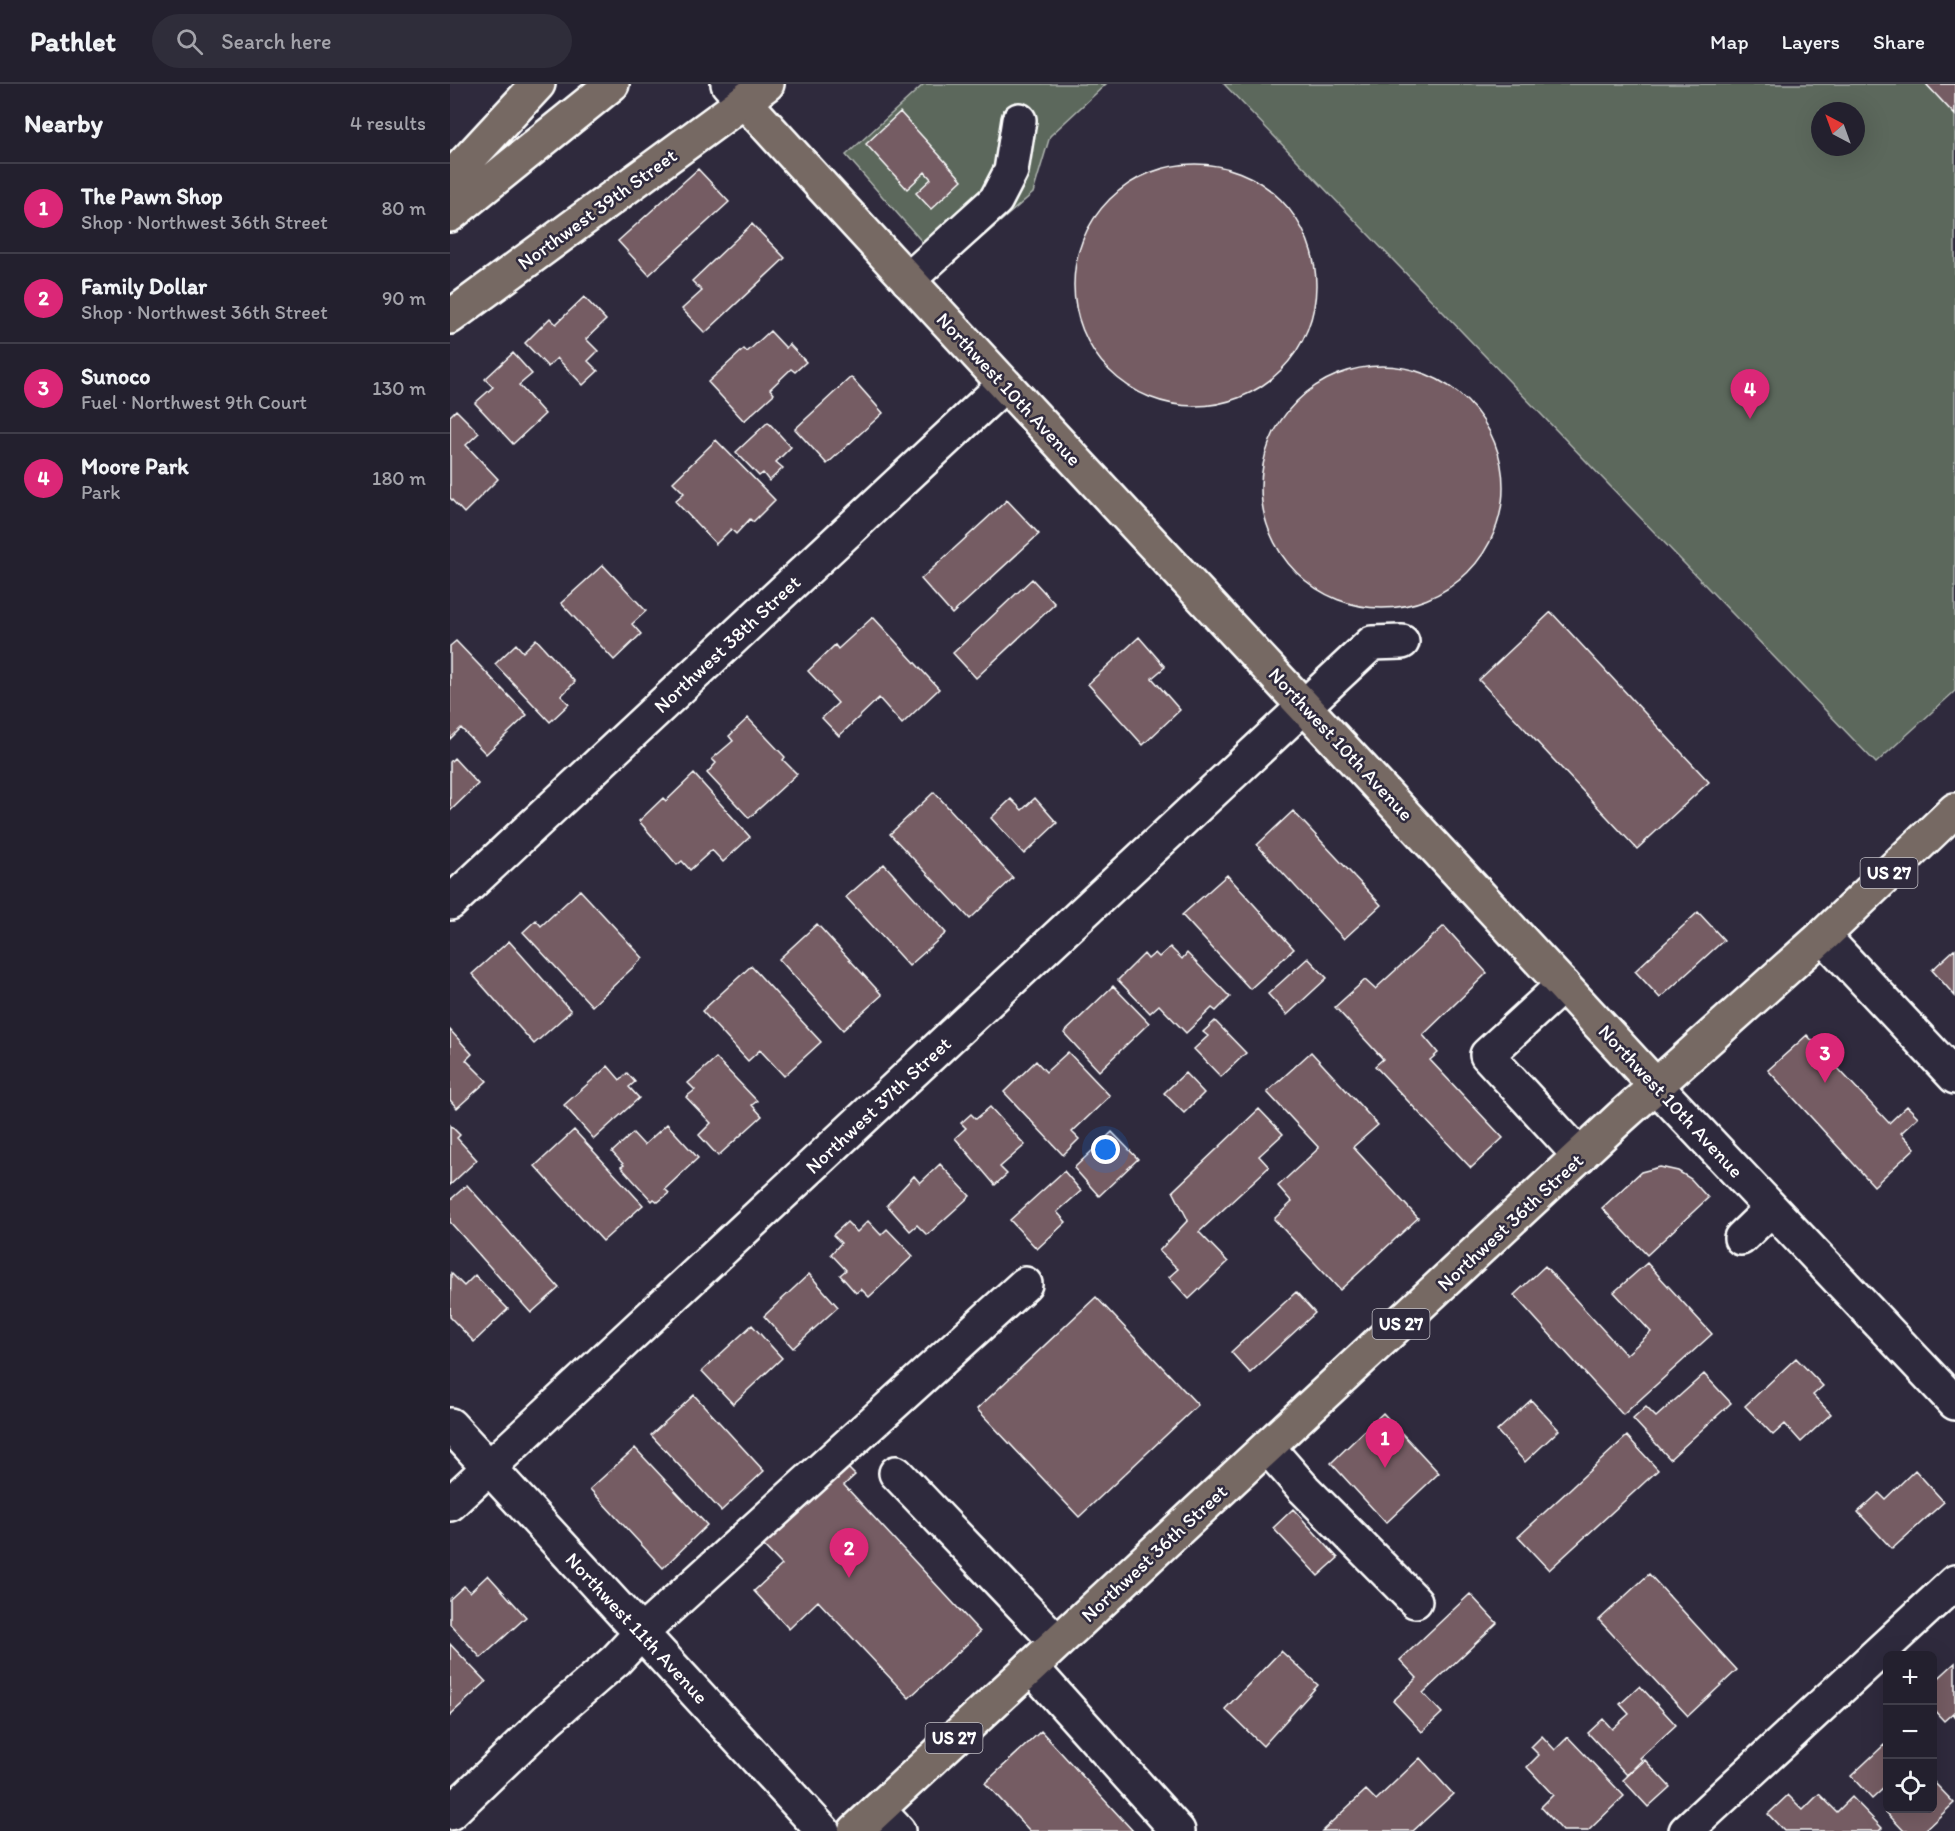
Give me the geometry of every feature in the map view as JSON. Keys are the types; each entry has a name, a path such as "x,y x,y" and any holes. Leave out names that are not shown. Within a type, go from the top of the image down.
{"main road":[{"path":"450,215 551,131 612,84"},
{"path":"450,179 532,89"},
{"name":"Northwest 10th Avenue","path":"746,90 908,280 1305,705 1656,1086"},
{"name":"Northwest 39th Street","path":"450,317 746,90"},
{"name":"Northwest 36th Street","path":"877,1824 1031,1666 1268,1449 1580,1156 1823,936 1955,810"}],"street":[{"path":"908,280 996,200 1011,171 1019,120"},
{"name":"Northwest 38th Street","path":"450,903 1004,385"},
{"name":"Northwest 37th Street","path":"450,1504 1372,642 1402,642"},
{"path":"1823,936 1955,1077"},
{"path":"1563,985 1487,1055 1580,1156"},
{"name":"Northwest 10th Avenue","path":"1656,1086 1955,1403"},
{"path":"1741,1238 1771,1209"},
{"path":"450,1813 641,1633 1025,1284"},
{"name":"Northwest 11th Avenue","path":"450,1425 823,1831"},
{"path":"1268,1449 1304,1490 1415,1601"},
{"path":"896,1473 1057,1642"},
{"path":"1686,1831 1955,1582"},
{"path":"1031,1666 1178,1831"}],"green space":[{"path":"924,84 1106,84 1050,136 1033,193 946,269 846,155"},
{"path":"1224,84 1955,84 1955,691 1876,763"}],"building":[{"path":"1926,84 1955,84 1955,115"},
{"path":"900,112 962,180 931,209 916,193 931,179 925,172 907,189 866,144"},
{"path":"1183,164 1207,164 1230,169 1252,178 1281,199 1296,218 1307,239 1314,261 1316,285 1314,309 1307,331 1296,352 1281,371 1252,392 1230,401 1207,406 1183,406 1160,401 1138,392 1118,379 1101,362 1088,342 1079,320 1074,297 1074,273 1079,250 1088,228 1101,208 1118,191 1138,178 1160,169"},
{"path":"698,169 729,202 649,275 618,241"},
{"path":"752,224 785,258 705,333 682,309 702,291 692,281"},
{"path":"584,297 606,320 586,339 598,351 588,361 598,371 583,385 557,358 548,367 525,343 550,318 556,324"},
{"path":"770,331 786,348 789,344 806,362 795,372 791,369 770,389 774,394 744,421 708,382 744,349 747,352"},
{"path":"513,353 532,374 519,385 545,414 513,444 475,403 493,387 485,379"},
{"path":"1370,366 1394,366 1417,371 1439,380 1468,401 1483,420 1494,441 1501,463 1503,487 1501,511 1494,533 1483,554 1468,573 1439,594 1417,603 1394,608 1370,608 1347,603 1325,594 1305,581 1288,564 1275,544 1266,522 1261,499 1261,475 1266,452 1275,430 1288,410 1305,393 1325,380 1347,371"},
{"path":"851,377 883,413 827,464 795,429"},
{"path":"456,410 479,433 466,445 498,479 464,513 450,498 450,416"},
{"path":"768,422 791,447 776,462 783,468 769,481 763,473 759,476 736,452"},
{"path":"716,440 775,500 753,522 750,519 736,534 731,529 716,544 675,501 684,493 673,482"},
{"path":"1007,500 1039,534 952,614 921,579"},
{"path":"603,565 646,611 632,624 641,634 614,660 561,603"},
{"path":"1032,579 1055,604 976,678 953,653"},
{"path":"1551,612 1709,782 1637,849 1479,680"},
{"path":"873,617 939,689 902,724 879,698 839,736 822,718 838,703 808,671 835,645 838,649"},
{"path":"1139,637 1165,667 1152,678 1180,710 1143,745 1088,684"},
{"path":"536,639 575,682 561,696 569,704 550,722 495,664 516,644 523,652"},
{"path":"456,641 527,715 486,754 461,728 450,739 450,646"},
{"path":"748,718 785,757 783,760 797,774 749,818 707,773 716,763 712,759 733,741 729,736"},
{"path":"454,758 478,784 450,811 450,762"},
{"path":"694,774 750,837 723,862 712,850 690,870 682,861 677,865 639,821 663,798 666,801"},
{"path":"934,792 1013,878 970,919 890,834"},
{"path":"1035,798 1057,823 1024,854 991,818 1011,799 1022,810"},
{"path":"1293,811 1381,905 1344,939 1257,845"},
{"path":"884,864 946,933 909,966 846,897"},
{"path":"1227,875 1294,949 1250,989 1182,915"},
{"path":"580,890 643,958 592,1006 523,932 536,920 541,926"},
{"path":"1698,912 1724,940 1660,998 1635,971"},
{"path":"817,924 882,995 843,1030 779,959"},
{"path":"1444,926 1487,973 1423,1035 1438,1053 1430,1060 1503,1138 1471,1168 1375,1066 1383,1059 1335,1007 1365,980 1375,989"},
{"path":"509,941 571,1011 534,1044 472,974"},
{"path":"1170,947 1182,959 1187,953 1230,997 1216,1011 1212,1008 1186,1033 1159,1005 1150,1013 1118,980 1144,954 1148,959 1155,953 1159,957"},
{"path":"1955,949 1955,996 1932,970"},
{"path":"1308,958 1327,978 1287,1015 1268,994"},
{"path":"751,966 821,1042 784,1076 760,1050 748,1061 702,1011"},
{"path":"1113,986 1149,1023 1099,1071 1064,1033"},
{"path":"1215,1021 1246,1053 1221,1077 1194,1049 1208,1036 1203,1032"},
{"path":"450,1030 472,1054 466,1060 487,1081 457,1108 450,1100"},
{"path":"1807,1035 1889,1123 1907,1106 1918,1117 1901,1133 1915,1148 1874,1186 1768,1070"},
{"path":"1068,1052 1110,1096 1072,1132 1079,1139 1063,1155 1004,1092 1036,1061 1046,1072"},
{"path":"1311,1052 1378,1125 1353,1147 1418,1218 1340,1290 1274,1219 1292,1202 1278,1186 1319,1148 1267,1092"},
{"path":"716,1058 757,1101 752,1105 762,1116 718,1156 699,1135 711,1123 686,1097 695,1090 688,1083"},
{"path":"608,1066 620,1080 627,1073 635,1082 629,1087 639,1098 594,1139 564,1105"},
{"path":"1185,1073 1204,1093 1184,1113 1164,1093"},
{"path":"990,1107 1025,1145 1000,1167 1007,1174 995,1185 955,1138 966,1128 961,1123 971,1114 976,1119"},
{"path":"1259,1109 1283,1134 1259,1156 1269,1167 1199,1232 1228,1262 1189,1299 1169,1277 1178,1269 1159,1251 1188,1220 1173,1191"},
{"path":"667,1124 698,1158 665,1189 669,1193 658,1202 654,1199 652,1201 621,1167 624,1165 612,1152 633,1133 644,1145"},
{"path":"450,1125 460,1135 457,1138 477,1160 450,1185"},
{"path":"574,1130 643,1205 603,1241 535,1166"},
{"path":"1112,1132 1138,1159 1099,1196 1074,1168"},
{"path":"940,1164 970,1196 927,1235 917,1225 910,1231 887,1205 914,1176 920,1183"},
{"path":"1660,1167 1678,1171 1691,1179 1708,1198 1647,1255 1602,1208 1641,1172"},
{"path":"1064,1171 1081,1191 1057,1212 1066,1222 1037,1249 1010,1220"},
{"path":"467,1185 559,1288 531,1313 450,1222 450,1200"},
{"path":"868,1221 881,1235 887,1229 913,1256 869,1297 861,1289 856,1293 840,1275 846,1270 831,1254 841,1243 833,1235 847,1222 857,1232"},
{"path":"1647,1263 1712,1334 1623,1415 1514,1295 1545,1266 1626,1355 1651,1332 1614,1292"},
{"path":"451,1273 464,1286 475,1275 508,1309 474,1342 450,1317"},
{"path":"809,1274 838,1307 793,1348 764,1316"},
{"path":"1296,1292 1315,1313 1250,1373 1231,1352"},
{"path":"1096,1297 1198,1405 1079,1517 977,1409"},
{"path":"752,1325 782,1358 733,1404 702,1371"},
{"path":"1796,1358 1823,1386 1813,1395 1831,1414 1801,1442 1785,1424 1773,1435 1745,1406"},
{"path":"1704,1374 1731,1403 1670,1459 1633,1419 1646,1407 1656,1417"},
{"path":"694,1395 764,1471 721,1511 651,1435"},
{"path":"1531,1400 1559,1430 1525,1462 1497,1431"},
{"path":"1383,1413 1439,1473 1386,1523 1331,1463"},
{"path":"1627,1436 1658,1470 1549,1570 1518,1537"},
{"path":"635,1448 707,1525 663,1568 590,1489"},
{"path":"846,1466 855,1475 844,1485 980,1632 909,1698 818,1601 789,1629 754,1591 782,1565 762,1544"},
{"path":"1915,1470 1944,1502 1892,1549 1858,1512 1879,1493 1885,1499"},
{"path":"1293,1509 1338,1558 1318,1576 1273,1528"},
{"path":"1649,1574 1737,1670 1688,1716 1599,1620"},
{"path":"488,1575 526,1617 481,1658 450,1624 450,1599 464,1586 470,1592"},
{"path":"1470,1594 1497,1623 1423,1693 1442,1713 1422,1732 1393,1701 1417,1678 1400,1660"},
{"path":"450,1644 486,1682 450,1715"},
{"path":"1281,1651 1318,1685 1263,1746 1225,1709"},
{"path":"1955,1663 1955,1716 1953,1713 1944,1721 1937,1713 1937,1679"},
{"path":"1640,1686 1676,1725 1640,1758 1642,1760 1627,1775 1588,1733 1603,1719 1612,1729 1629,1714 1620,1704"},
{"path":"1041,1731 1133,1831 1030,1831 985,1783"},
{"path":"1542,1736 1555,1750 1568,1737 1624,1796 1588,1831 1563,1831 1541,1807 1553,1795 1527,1767 1539,1755 1531,1747"},
{"path":"1883,1746 1883,1789 1872,1799 1851,1776"},
{"path":"1420,1758 1453,1794 1413,1831 1322,1831 1366,1790 1376,1800"},
{"path":"1645,1760 1670,1787 1648,1807 1623,1780"},
{"path":"1937,1785 1954,1803 1924,1831 1904,1831 1887,1813 1937,1813"},
{"path":"1819,1794 1837,1812 1852,1797 1882,1828 1879,1831 1784,1831 1768,1814 1788,1795 1803,1810"}],"place":[{"name":"Moore Park","path":"1750,419"},
{"name":"Sunoco","path":"1825,1083"},
{"name":"The Pawn Shop","path":"1385,1468"},
{"name":"Family Dollar","path":"849,1578"}]}
